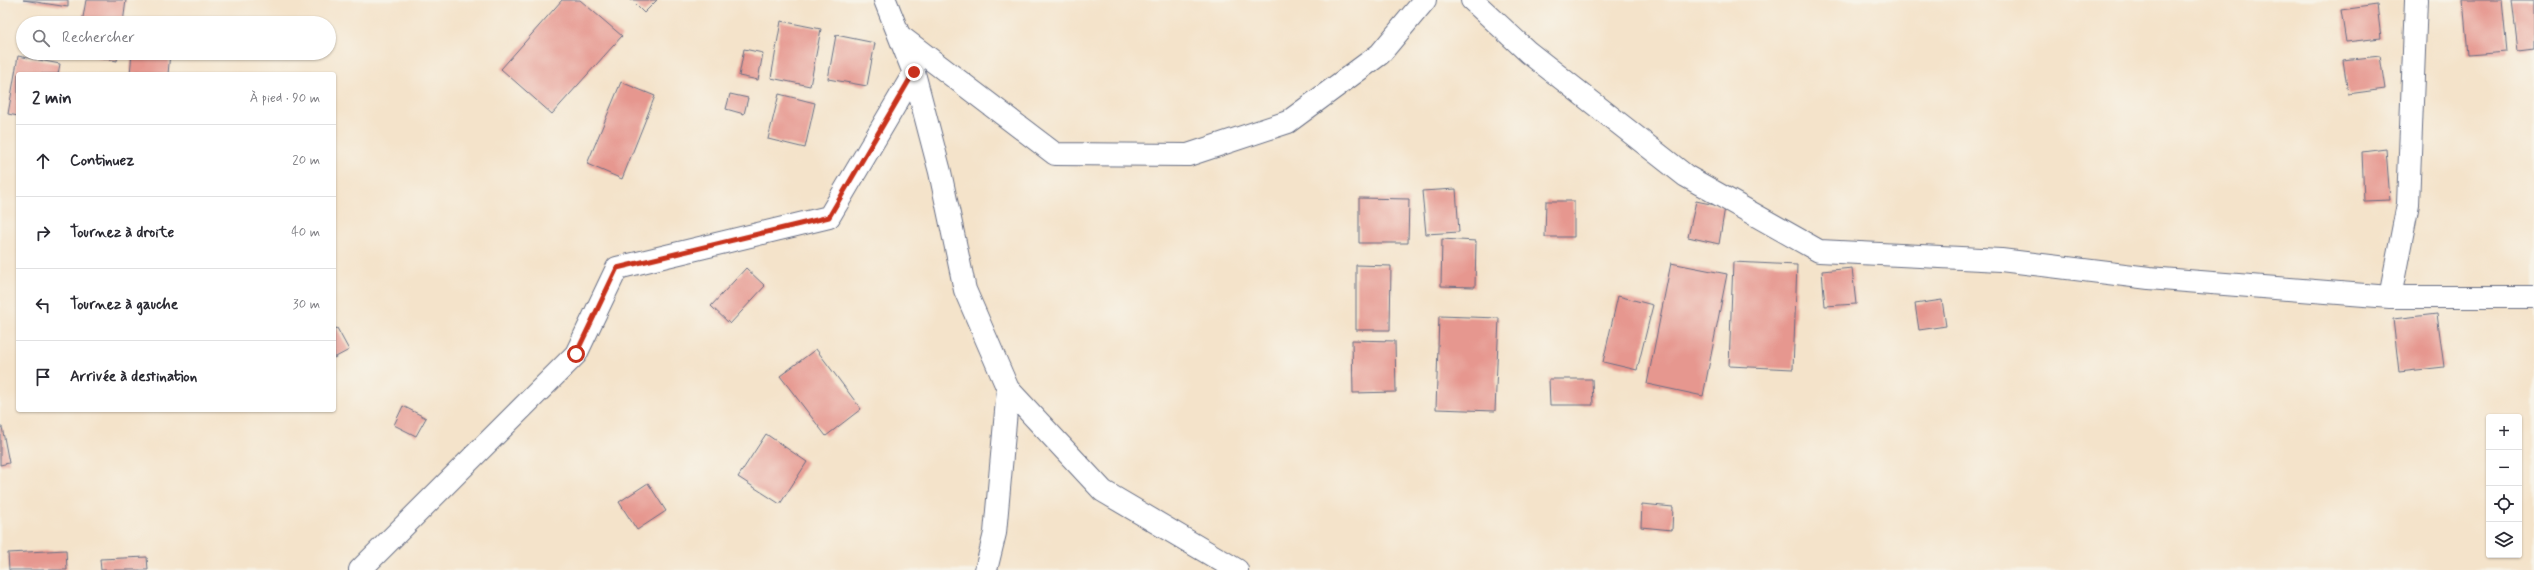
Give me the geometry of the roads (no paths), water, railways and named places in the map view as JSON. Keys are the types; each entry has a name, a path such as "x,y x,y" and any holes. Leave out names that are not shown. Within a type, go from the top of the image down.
{"street":[{"path":"885,0 914,72 940,172 965,290 1008,389 1104,491 1237,570"},
{"path":"899,36 1055,154 1188,155 1288,122 1380,54 1425,0"},
{"path":"1472,0 1528,52 1686,176 1819,251 2001,260 2149,278 2390,296 2534,297"},
{"path":"2390,296 2408,204 2416,0"},
{"path":"360,570 576,354 617,268 829,217 914,72"},
{"path":"986,570 995,533 1008,389"}]}
